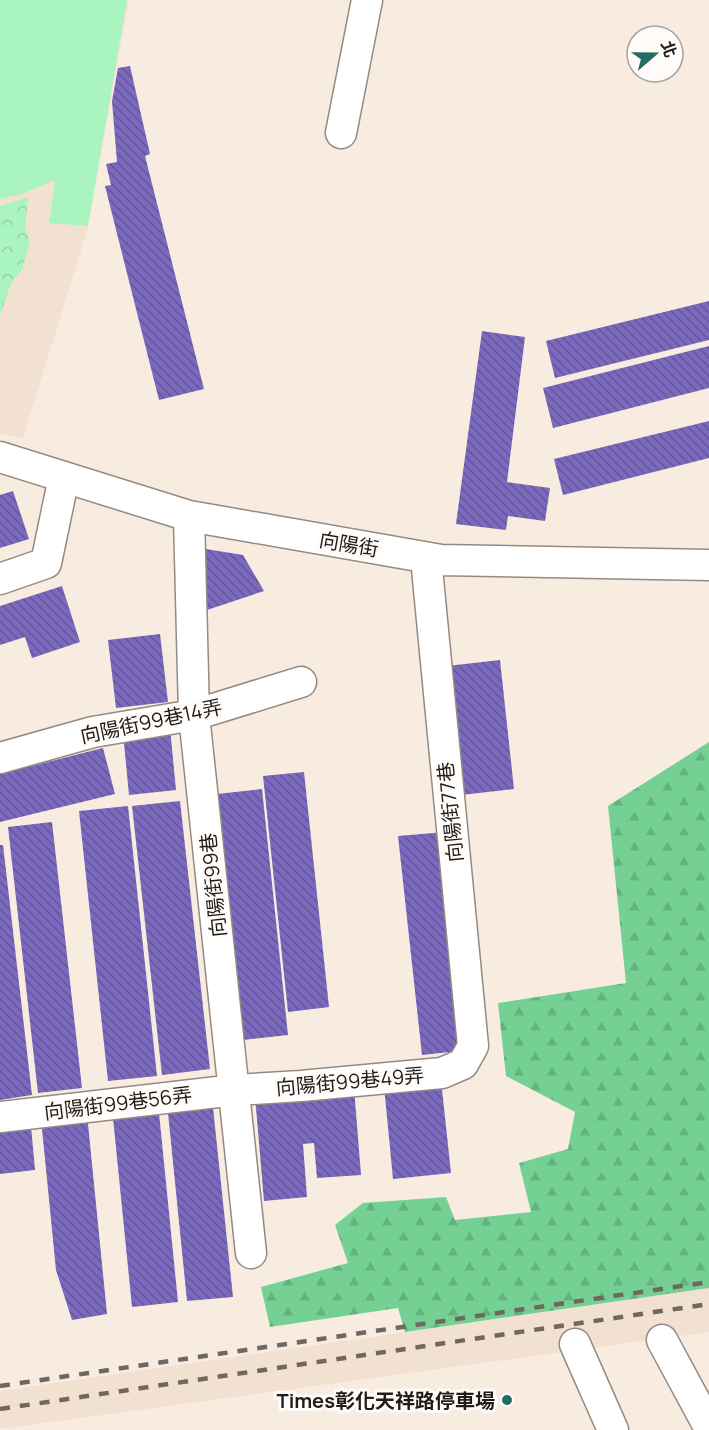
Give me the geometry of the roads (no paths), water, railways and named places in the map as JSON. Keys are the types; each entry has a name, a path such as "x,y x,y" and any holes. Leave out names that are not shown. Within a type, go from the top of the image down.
{"street":[{"path":"341,133 367,0"},
{"name":"向陽街","path":"0,457 189,516 441,561 709,565"},
{"path":"0,579 46,563 64,477"},
{"name":"向陽街99巷","path":"189,516 194,715 251,1253"},
{"name":"向陽街77巷","path":"426,558 473,1046 463,1064"},
{"name":"向陽街99巷14弄","path":"0,758 93,732 194,715 301,682"},
{"name":"向陽街99巷49弄","path":"235,1090 442,1072 463,1064"},
{"name":"向陽街99巷56弄","path":"0,1117 235,1090"},
{"path":"662,1340 709,1427"},
{"path":"575,1344 613,1430"}],"railway":[{"path":"0,1386 709,1282"},
{"path":"0,1409 709,1304"}],"place":[{"name":"Times彰化天祥路停車場","path":"507,1400"}]}
